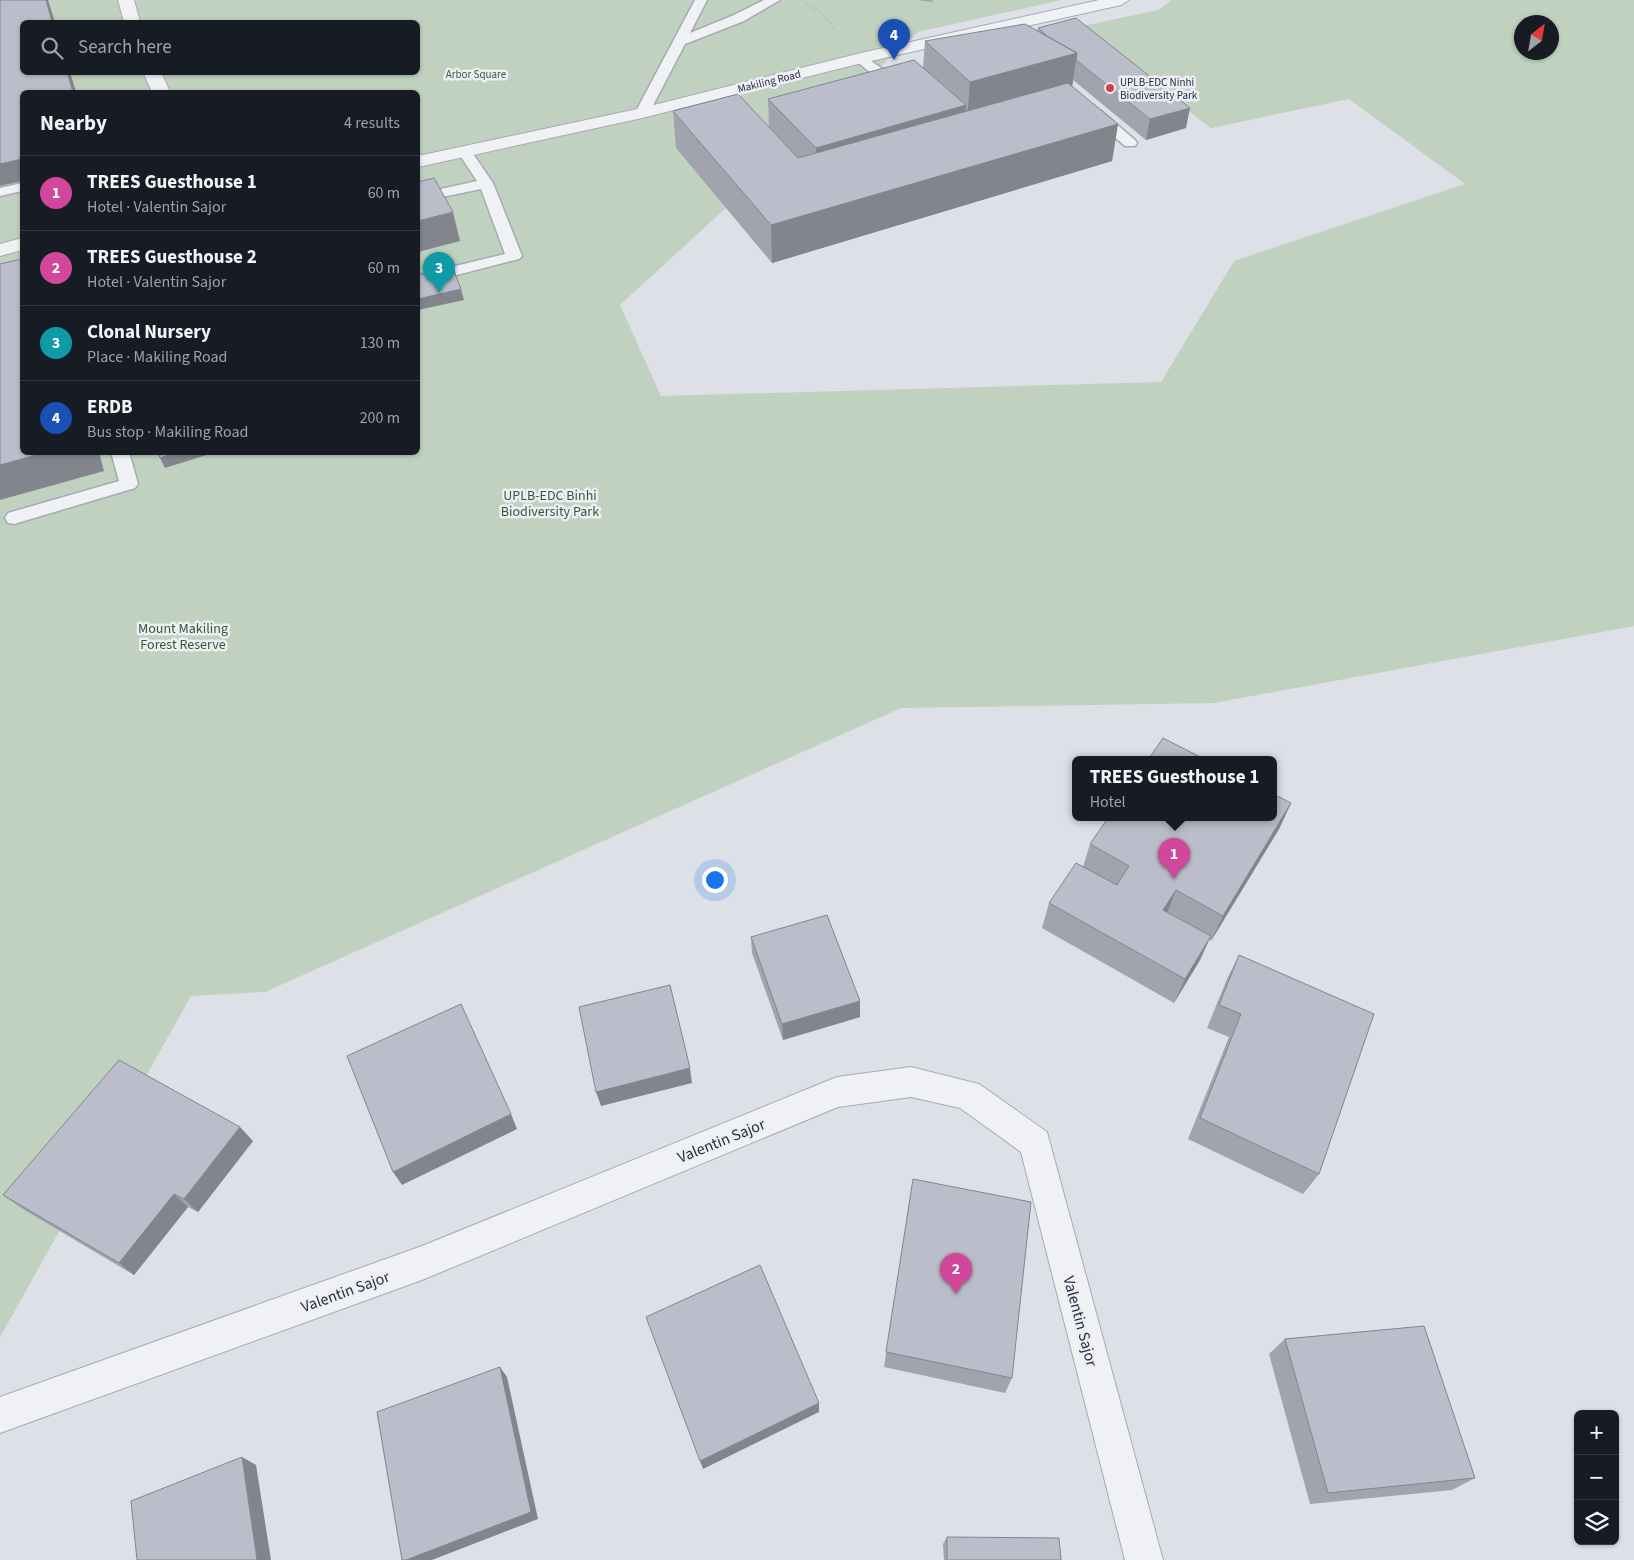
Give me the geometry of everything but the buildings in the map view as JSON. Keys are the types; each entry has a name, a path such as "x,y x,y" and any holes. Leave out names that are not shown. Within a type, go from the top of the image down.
{"street":[{"path":"126,0 131,20"},
{"name":"Makiling Road","path":"420,162 642,113 862,58 1121,0"},
{"path":"153,75 160,90"},
{"path":"0,250 20,245"},
{"name":"Valentin Sajor","path":"0,1414 422,1263 837,1092 911,1082 968,1095 1035,1143 1144,1560"}],"lane":[{"path":"642,113 701,0"},
{"path":"681,41 739,18 774,0"},
{"path":"862,58 894,84 913,81"},
{"path":"1087,107 1130,143"},
{"path":"420,280 514,256 486,183 464,151"},
{"path":"420,198 486,183"},
{"path":"0,192 20,187"},
{"path":"14,518 129,484 121,455"}],"path":[{"path":"800,0 823,14 842,37"}],"green space":[{"path":"0,0 1062,0 918,32 620,305 661,396 1161,382 1234,261 1465,184 1349,99 1211,128 1078,27 1158,10 1172,0 1634,0 1634,626 1214,703 901,708 265,992 191,996 0,1337"}],"place":[{"name":"ERDB","path":"894,60"},
{"name":"UPLB-EDC Ninhi Biodiversity Park","path":"1110,88"},
{"name":"Clonal Nursery","path":"439,293"},
{"name":"TREES Guesthouse 1","path":"1174,879"},
{"name":"TREES Guesthouse 2","path":"956,1294"}],"park label":[{"name":"Arbor Square","path":"476,74"},
{"name":"UPLB-EDC Binhi Biodiversity Park","path":"550,504"},
{"name":"Mount Makiling Forest Reserve","path":"183,636"}]}
